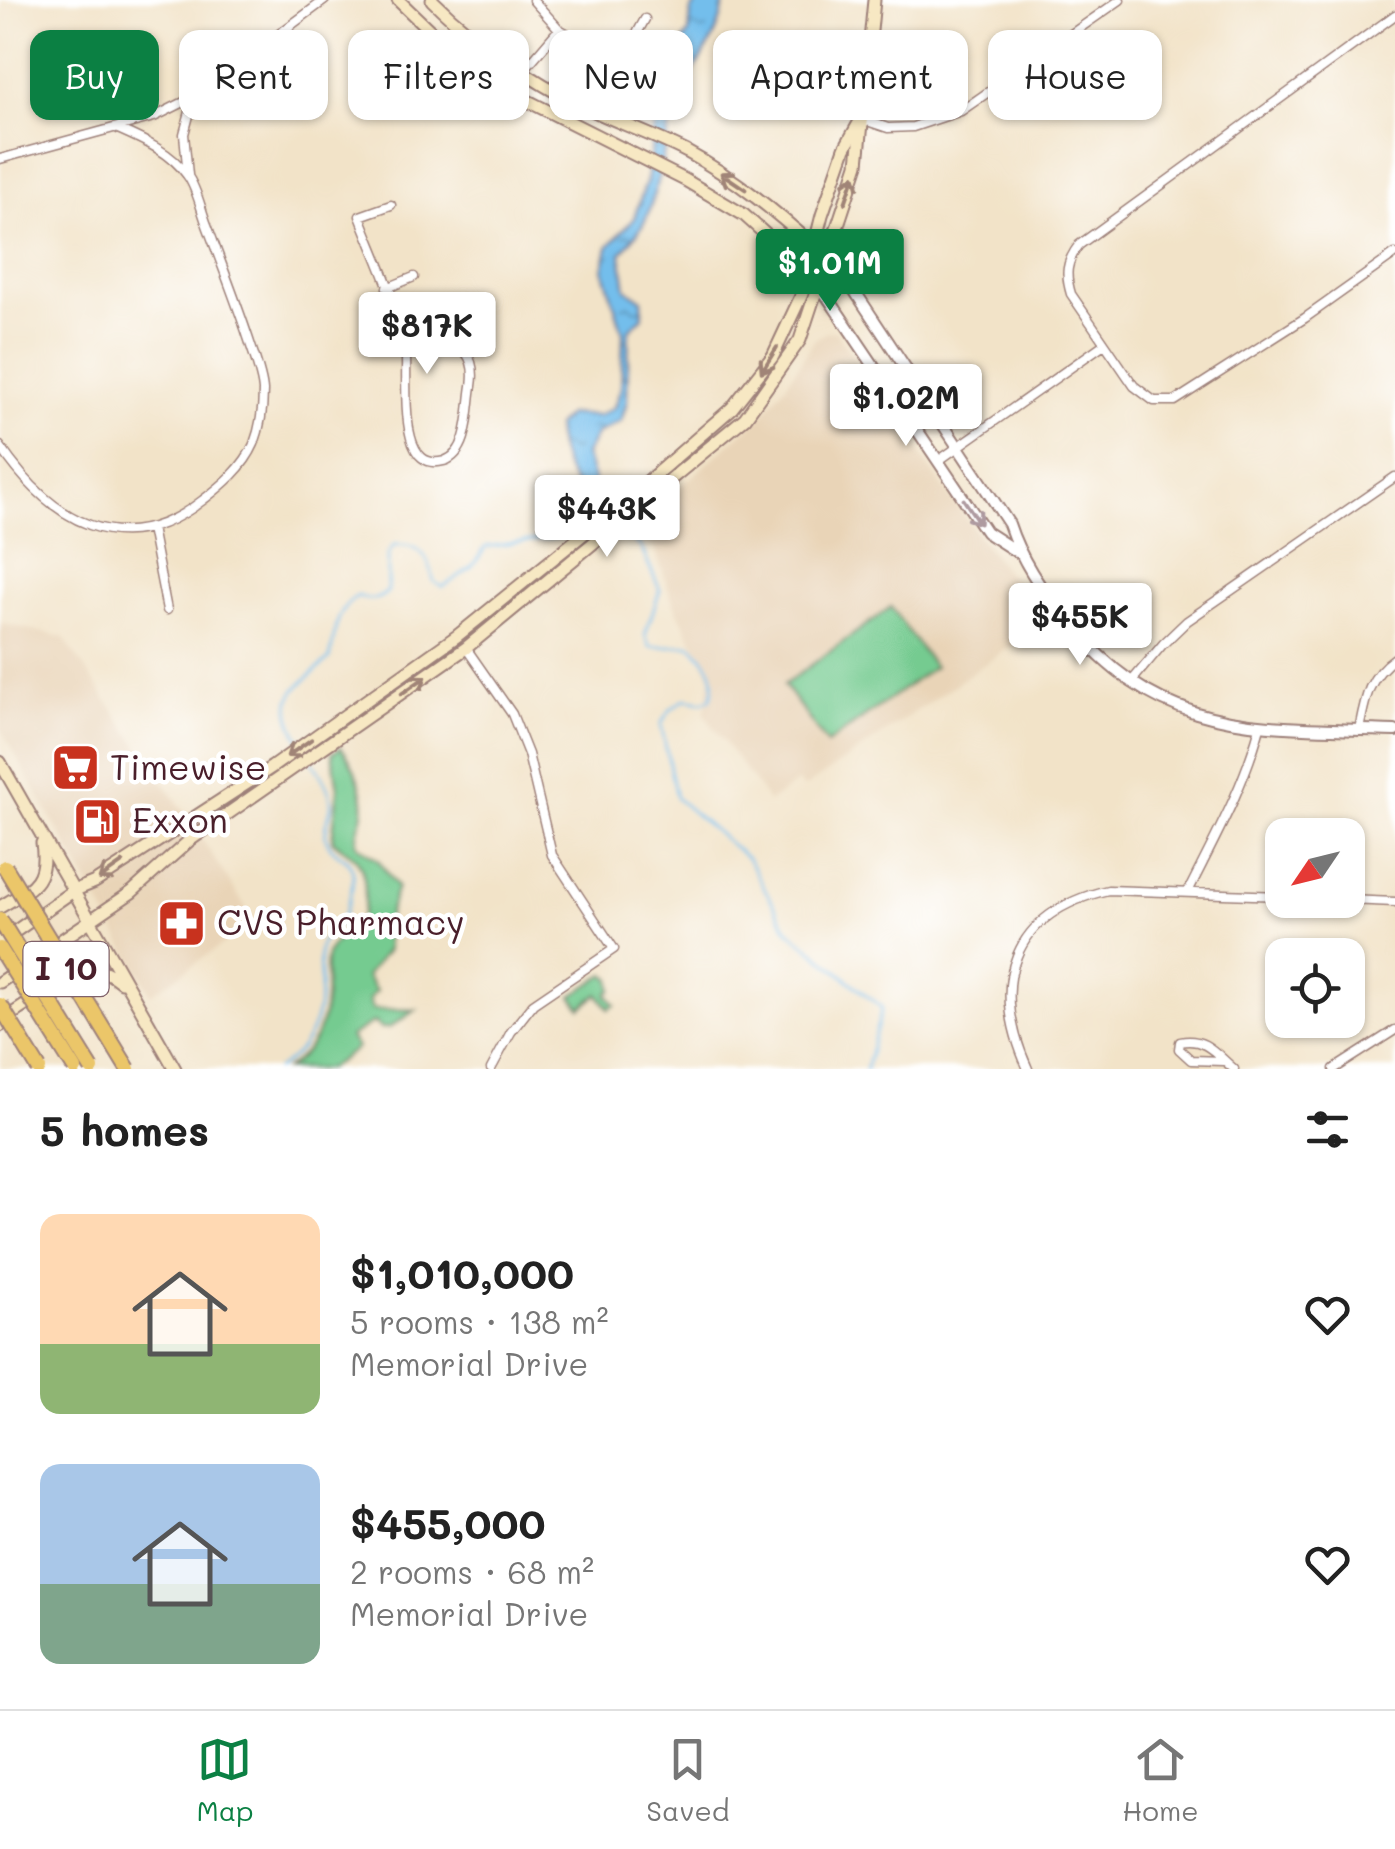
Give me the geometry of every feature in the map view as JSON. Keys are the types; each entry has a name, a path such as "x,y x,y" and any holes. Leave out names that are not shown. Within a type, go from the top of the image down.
{"highway":[{"name":"I 10","path":"5,867 128,1069"},
{"path":"0,920 92,1069"},
{"path":"0,945 75,1069"},
{"name":"I 10","path":"0,1005 40,1069"}],"main road":[{"path":"398,0 446,46 506,90 685,180 744,215 818,283"},
{"path":"432,0 466,30"},
{"path":"871,30 874,0"},
{"path":"529,75 564,96 689,154 771,208 827,257"},
{"path":"637,500 750,388 774,356 802,294 845,148 860,120"},
{"path":"0,945 73,890 92,884 272,767 541,577 637,500 708,451 745,418 800,340 858,164 861,120"},
{"path":"698,439 708,451"},
{"path":"0,982 132,892 160,864 466,648 541,577"},
{"path":"0,762 175,1068"},
{"path":"200,814 210,828"},
{"path":"0,907 34,886 42,875 40,835"},
{"path":"0,1026 79,970 93,967 110,973 129,988"}],"street":[{"path":"284,30 325,0"},
{"path":"534,0 563,30"},
{"path":"968,106 1120,0"},
{"path":"1395,14 1078,245 1071,256 1067,280 1071,294 1134,386 1154,401 1175,401 1305,318 1395,254"},
{"path":"640,30 645,20"},
{"path":"529,64 559,28"},
{"path":"0,158 118,129 179,104"},
{"path":"0,446 24,481 54,507 93,528 114,533 151,528 194,508 239,467 253,445 263,389 188,176 184,134 188,120"},
{"path":"864,120 888,128 913,127 934,120"},
{"path":"118,129 155,146 188,176"},
{"path":"391,205 360,216 404,333 408,437 416,455 430,463 448,460 462,448 475,366 468,354 426,327 404,333"},
{"path":"827,257 854,290 1010,524 1018,552 1050,599 1092,652 1130,684 1193,714 1260,727 1395,732"},
{"path":"387,288 414,277"},
{"path":"818,283 986,532 1018,552"},
{"path":"938,461 1104,344"},
{"path":"1130,684 1187,621 1395,477"},
{"path":"151,528 167,610"},
{"path":"457,636 512,714 528,754 552,855 614,950 533,1004 511,1032 491,1069"},
{"path":"1359,730 1371,682 1395,658"},
{"path":"1189,890 1226,822 1260,727"},
{"path":"1028,1069 1009,1018 1008,991 1012,967 1029,934 1052,911 1088,894 1108,890 1265,895"},
{"path":"1365,901 1395,902"},
{"path":"1334,1069 1395,1030"},
{"path":"1223,1060 1190,1060 1178,1048 1180,1042 1200,1042 1212,1048 1234,1069"}],"shaded area":[{"path":"828,331 836,332 1042,620 1031,628 1033,631 804,788 798,782 769,802 704,714 711,677 674,604 654,548 636,525 760,418 815,339"},
{"path":"0,623 63,637 255,922 151,994 0,728"}],"green space":[{"path":"891,607 934,667 827,744 784,685"},
{"path":"341,747 363,796 357,845 378,860 397,887 386,923 387,950 366,976 376,991 369,1000 372,1009 416,1010 389,1028 380,1028 374,1022 350,1037 357,1048 328,1069 286,1069 306,1051 318,1032 326,996 327,955 333,944 356,926 364,902 360,866 332,840 338,788 332,753"},
{"path":"605,974 611,979 612,990 607,994 615,1005 609,1009 598,994 581,1008 572,996"}],"water":[{"path":"699,0 724,0 719,25 693,71 693,30 689,30 691,11"},
{"path":"655,120 672,120 647,216 621,254 626,289 642,299 643,317 629,330 627,402 621,421 597,433 585,454 599,498 587,502 565,467 556,426 569,414 598,416 614,407 621,388 623,333 603,269 608,247 634,218 647,180"}],"waterway":[{"path":"302,743 290,714 293,694 330,658 337,623 350,601 358,596 377,598 388,591 388,554 394,545 418,549 427,559 434,582 443,587 471,568 486,547 566,536 594,519 591,497"},
{"path":"620,528 641,547 660,590 645,635 650,647 691,645 713,675 711,699 685,699 671,709 661,724 676,798 748,859 788,930 882,1008 866,1069"},
{"path":"277,1069 298,1051 312,1030 320,992 320,947 341,920 353,877 351,867 328,843 330,794 311,759"}],"place":[{"name":"Timewise","path":"75,768"},
{"name":"Exxon","path":"97,821"},
{"name":"CVS Pharmacy","path":"182,923"}]}
